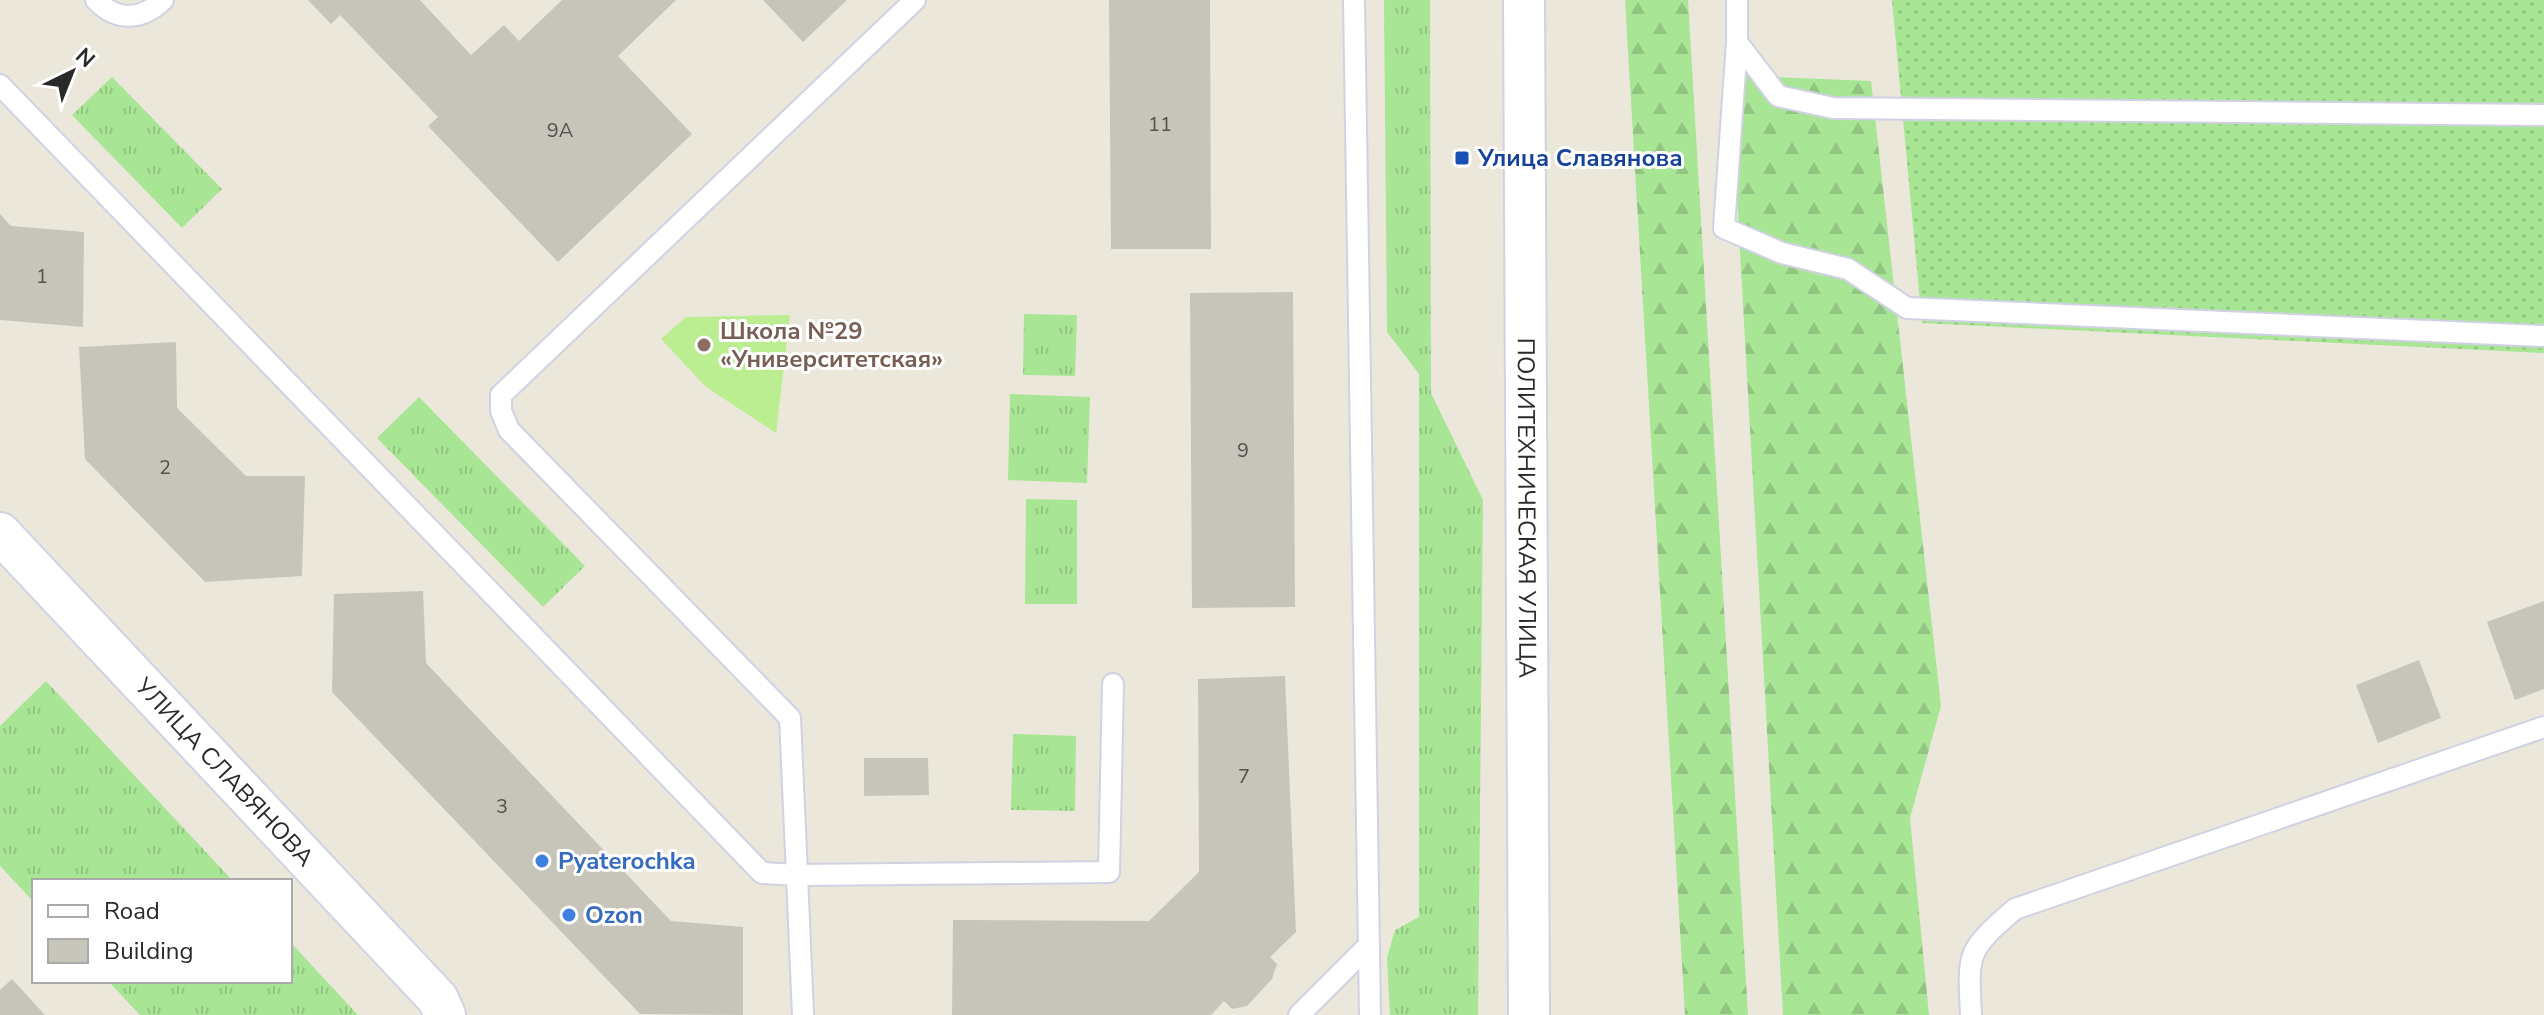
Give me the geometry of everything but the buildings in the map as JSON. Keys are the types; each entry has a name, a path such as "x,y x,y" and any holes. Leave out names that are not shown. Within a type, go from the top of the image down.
{"street":[{"name":"ПОЛИТЕХНИЧЕСКАЯ УЛИЦА","path":"1524,0 1529,1015"},
{"name":"УЛИЦА СЛАВЯНОВА","path":"0,533 438,999 445,1015"}],"lane":[{"path":"96,0 118,16 132,18 163,0"},
{"path":"803,1015 790,718 509,430 501,411 501,395 915,0"},
{"path":"1354,0 1370,1015"},
{"path":"1737,0 1724,228 1782,253 1848,269 1907,308 2544,336"},
{"path":"1737,42 1778,96 1833,108 2544,115"},
{"path":"0,85 762,873 1109,872 1113,684"},
{"path":"1971,1015 1969,962 1984,935 2015,909 2544,727"},
{"path":"1299,1015 1368,946"}],"green space":[{"path":"1384,0 1430,0 1431,393 1483,500 1478,1015 1390,1015 1387,958 1395,930 1419,917 1419,374 1387,332"},
{"path":"1625,0 1688,0 1748,1015 1685,1015"},
{"path":"1892,0 2544,0 2544,353 1922,323"},
{"path":"1747,76 1871,81 1941,706 1910,818 1929,1015 1783,1015 1732,109"},
{"path":"112,77 222,189 182,228 72,115"},
{"path":"1024,314 1077,315 1075,376 1023,375"},
{"path":"790,315 776,433 706,387 661,339 686,317"},
{"path":"1010,394 1090,397 1087,483 1008,480"},
{"path":"419,397 585,566 543,607 377,438"},
{"path":"1026,499 1077,500 1077,604 1025,604"},
{"path":"46,681 231,879 32,879 32,900 0,866 0,726"},
{"path":"1013,734 1076,736 1075,811 1011,810"},
{"path":"292,944 358,1015 140,1015 110,983 292,983"}],"place":[{"name":"Улица Славянова","path":"1462,158"},
{"name":"Школа №29 «Университетская»","path":"704,345"},
{"name":"Pyaterochka","path":"542,861"},
{"name":"Ozon","path":"569,915"}]}
